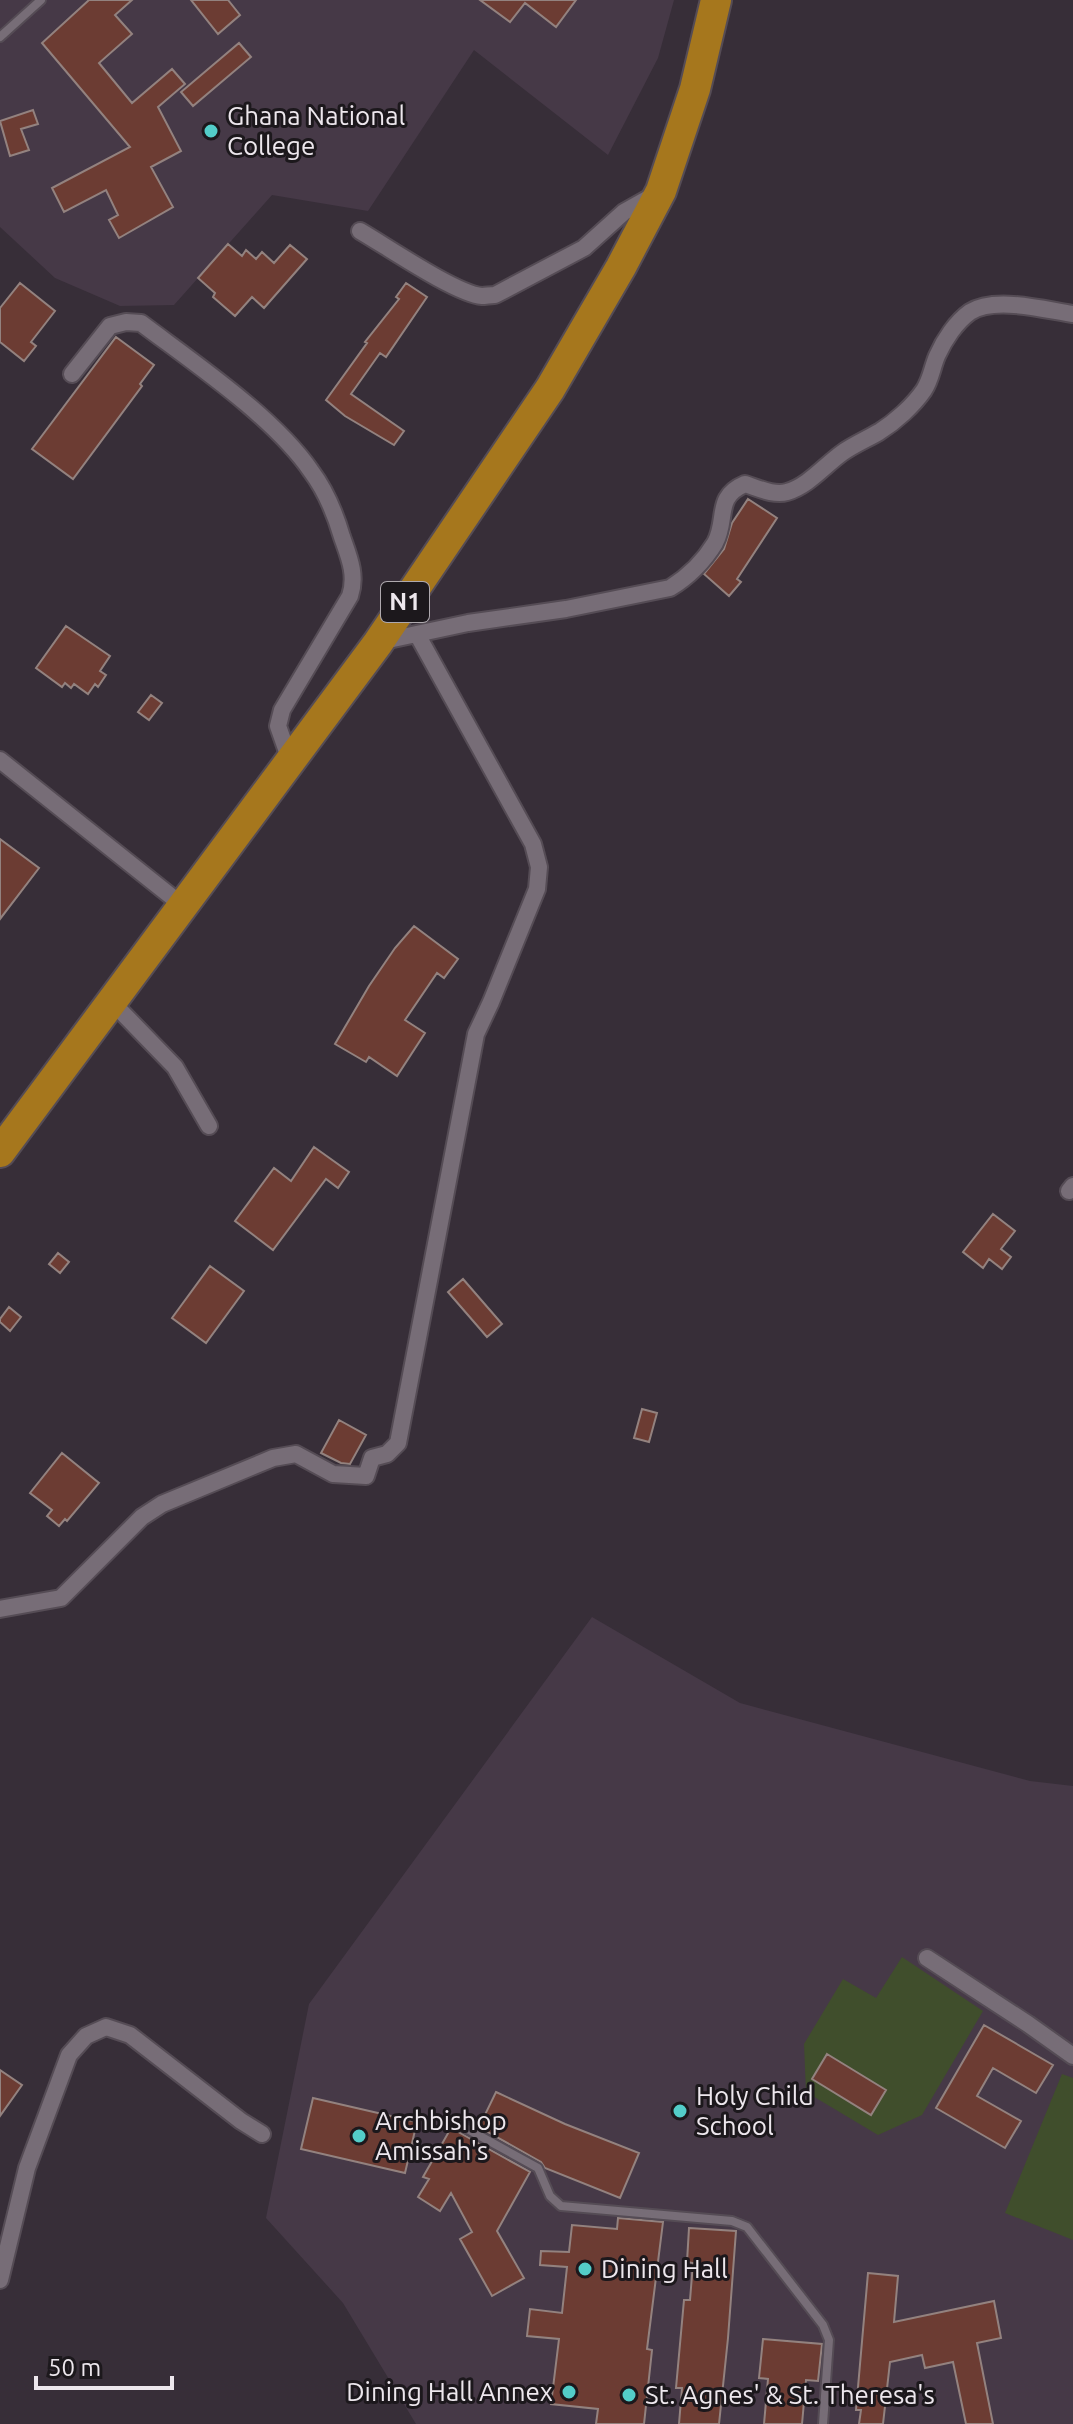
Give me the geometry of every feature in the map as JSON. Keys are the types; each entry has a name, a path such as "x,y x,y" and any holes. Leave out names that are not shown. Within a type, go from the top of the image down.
{"highway":[{"name":"N1","path":"0,1152 378,643 550,389 661,191 695,89 716,0"}],"street":[{"path":"360,231 468,292 482,296 495,295 584,248 624,212 661,191"},
{"path":"378,643 468,623 566,609 670,588 684,579 716,540 726,499 733,489 745,484 784,494 799,487 843,452 882,431 923,391 950,331 970,313 985,306 1017,306 1073,314"},
{"path":"72,374 110,326 126,322 141,323 242,401 284,438 311,470 332,507 354,582 350,596 282,710 278,726 290,760"},
{"path":"0,1609 61,1598 142,1517 162,1504 273,1458 296,1454 333,1474 366,1476 372,1458 387,1454 398,1443 476,1034 537,889 539,867 533,844 417,634"},
{"path":"0,760 182,905"},
{"path":"112,1002 175,1067 209,1126"},
{"path":"927,1958 1073,2056"},
{"path":"0,2280 27,2168 58,2080 69,2055 86,2036 106,2027 130,2035 262,2134"}],"lane":[{"path":"0,37 41,0"},
{"path":"451,2120 538,2168 550,2196 561,2206 732,2221 747,2227 823,2325 829,2340 823,2424"}],"shaded area":[{"name":"Ghana National College","path":"0,0 674,0 658,58 608,155 474,50 368,211 272,195 174,305 120,306 55,278 0,227"},
{"name":"Holy Child School","path":"592,1617 740,1703 1030,1781 1073,1786 1073,2424 416,2424 343,2303 266,2218 309,2004"}],"green space":[{"path":"902,1957 983,2011 922,2115 878,2135 806,2092 804,2044 843,1979 876,1998"},
{"path":"1062,2074 1073,2078 1073,2240 1005,2213"}],"building":[{"path":"89,0 132,0 115,15 132,34 99,63 132,103 172,69 185,84 158,107 181,151 151,167 173,207 119,238 109,220 118,215 106,190 64,212 52,188 130,147 42,43"},
{"path":"191,0 228,0 240,15 218,34"},
{"path":"480,0 576,0 556,27 525,3 510,22"},
{"path":"239,43 251,57 193,106 181,92"},
{"path":"33,110 38,124 21,129 29,150 10,156 0,121"},
{"path":"228,244 242,256 246,250 256,259 262,252 274,263 290,245 307,259 264,308 252,297 235,316 213,297 215,293 198,278"},
{"path":"20,283 55,311 31,342 36,346 24,361 0,342 0,308"},
{"path":"406,283 427,297 386,357 380,353 351,394 404,431 394,445 345,416 326,400 399,299 396,297"},
{"path":"116,337 154,365 73,479 32,449"},
{"path":"748,499 777,518 737,579 741,582 729,596 704,574 724,549 732,523"},
{"path":"66,626 110,656 100,671 106,675 98,687 95,684 88,694 74,684 71,688 65,683 62,687 36,668"},
{"path":"151,695 162,703 149,720 138,712"},
{"path":"0,839 39,868 0,919"},
{"path":"414,926 458,959 444,978 437,973 405,1020 425,1033 397,1076 369,1057 366,1062 335,1044 369,986"},
{"path":"314,1147 349,1172 338,1188 326,1179 273,1250 235,1221 274,1168 291,1181"},
{"path":"993,1214 1015,1231 1001,1249 1011,1257 1002,1269 989,1259 983,1268 963,1252"},
{"path":"58,1253 69,1262 60,1273 49,1264"},
{"path":"210,1266 244,1291 206,1343 172,1318"},
{"path":"463,1279 502,1324 487,1337 448,1292"},
{"path":"9,1307 21,1317 10,1331 0,1322"},
{"path":"642,1409 657,1413 649,1442 634,1438"},
{"path":"339,1420 366,1435 350,1464 321,1453"},
{"path":"62,1453 99,1483 67,1521 65,1519 59,1526 47,1516 52,1510 30,1493"},
{"path":"984,2025 1053,2065 1036,2093 993,2068 977,2096 1021,2121 1005,2148 936,2108"},
{"path":"827,2054 886,2090 871,2115 812,2079"},
{"path":"0,2070 22,2085 0,2116"},
{"path":"496,2092 639,2153 620,2198 545,2168 541,2162 479,2127"},
{"name":"Archbishop Amissah's","path":"313,2098 417,2122 405,2173 301,2149"},
{"path":"451,2128 530,2172 497,2231 524,2278 492,2296 460,2239 472,2232 451,2193 440,2211 418,2197 429,2179 423,2177"},
{"path":"618,2218 663,2222 647,2349 652,2350 644,2424 596,2424 598,2409 551,2404 559,2339 527,2336 530,2309 562,2313 567,2267 540,2265 541,2251 569,2252 572,2225 617,2229"},
{"path":"689,2228 736,2231 719,2424 679,2424 682,2388 676,2388 684,2300 690,2300 693,2263 687,2262"},
{"path":"868,2273 898,2276 894,2322 994,2301 1001,2338 977,2343 993,2424 966,2424 953,2362 925,2368 922,2355 890,2362 883,2424 859,2424 861,2410 856,2410"},
{"path":"763,2339 822,2344 818,2381 806,2380 802,2424 764,2424 768,2379 759,2378"}],"place":[{"name":"Ghana National College","path":"211,131"},
{"name":"Holy Child School","path":"680,2111"},
{"name":"Archbishop Amissah's","path":"359,2136"},
{"name":"Dining Hall","path":"585,2269"},
{"name":"Dining Hall Annex","path":"569,2392"},
{"name":"St. Agnes' & St. Theresa's","path":"629,2395"}]}
